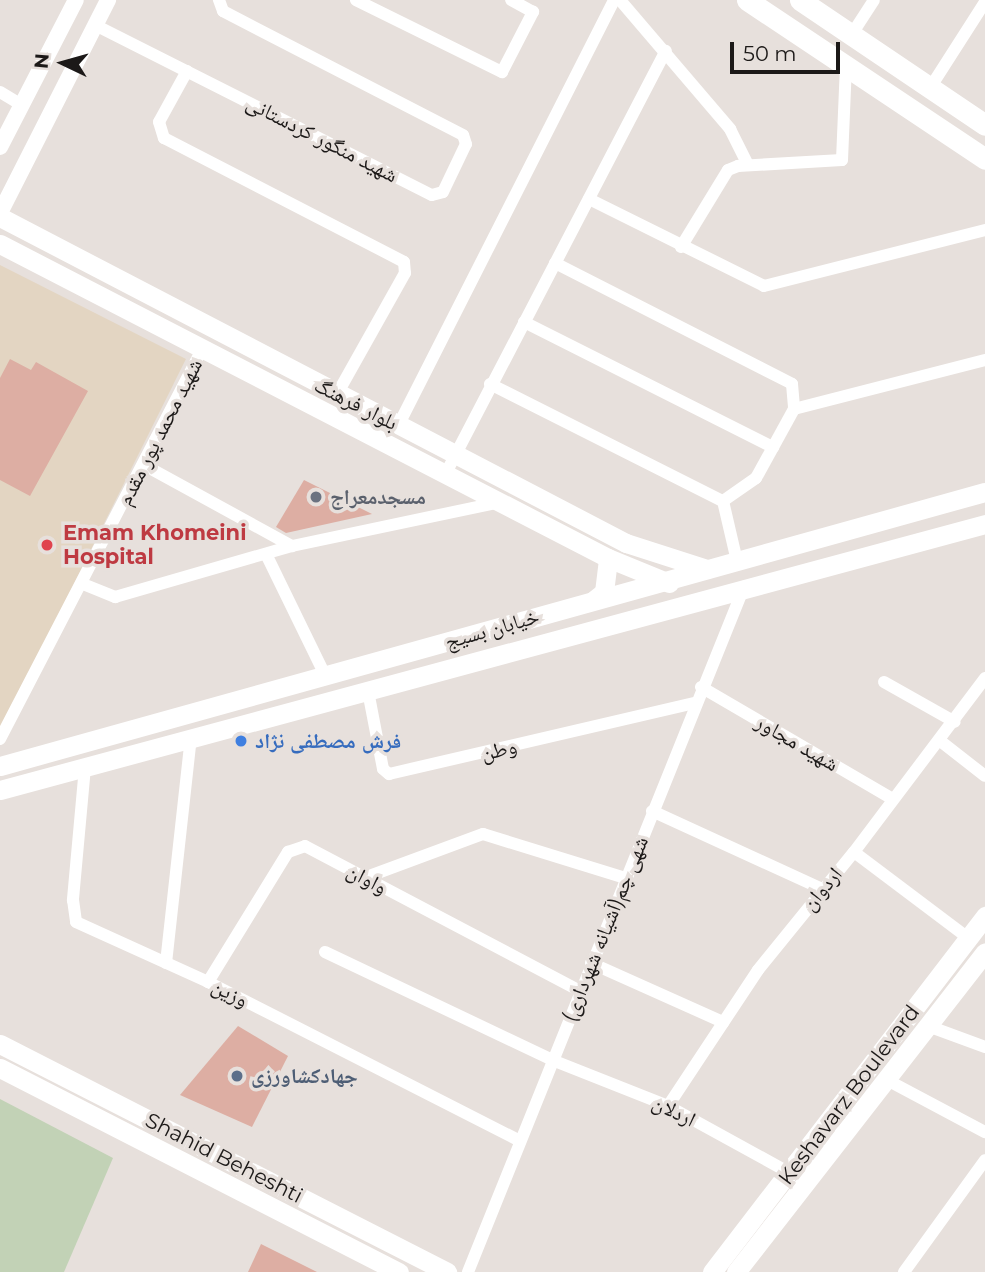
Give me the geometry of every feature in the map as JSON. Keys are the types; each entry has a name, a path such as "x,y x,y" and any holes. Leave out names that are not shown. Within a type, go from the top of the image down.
{"main road":[{"path":"747,0 985,159"},
{"path":"800,0 985,125"},
{"name":"بلوار فرهنگ","path":"4,218 626,543 708,569"},
{"name":"بلوار فرهنگ","path":"1,244 612,560 668,580"},
{"name":"خیابان بسیج","path":"0,766 985,492"},
{"name":"خیابان بسیج","path":"1,792 674,605 985,524"},
{"path":"848,530 856,558"},
{"path":"594,600 604,592 612,560 626,543"},
{"path":"668,580 674,605"},
{"name":"Keshavarz Boulevard","path":"712,1272 985,916"},
{"name":"Keshavarz Boulevard","path":"736,1272 985,952"},
{"name":"Shahid Beheshti","path":"0,1044 447,1272"},
{"name":"Shahid Beheshti","path":"0,1068 401,1272"},
{"path":"112,1126 122,1106"},
{"path":"297,1220 308,1201"},
{"path":"401,1272 412,1254"}],"street":[{"path":"0,148 76,0"},
{"path":"4,218 107,0"},
{"name":"شهید منگور کردستانی","path":"94,26 432,195 443,192 466,139 218,8 219,0"},
{"path":"356,0 502,72 533,12 511,0"},
{"path":"398,426 614,0"},
{"path":"620,0 730,129 748,165"},
{"path":"852,34 874,0"},
{"path":"930,88 985,2"},
{"path":"446,473 490,384 666,51"},
{"path":"681,247 721,178 738,166 842,160 846,66"},
{"path":"187,71 159,122 164,138 404,262 405,273 337,394"},
{"path":"0,92 22,105"},
{"path":"589,198 754,283 777,286 985,230"},
{"path":"555,263 783,377 796,392 794,409 756,478 723,500"},
{"path":"524,322 773,447"},
{"name":"شهید محمد پور مقدم","path":"0,739 83,584 203,348"},
{"path":"794,409 985,360"},
{"path":"490,384 723,500"},
{"path":"144,465 292,546"},
{"path":"723,500 737,561"},
{"path":"83,584 115,597 292,546 500,502"},
{"path":"266,554 325,676"},
{"name":"شهی چم(آشیانه شهرداری)","path":"468,1272 701,687 744,587"},
{"name":"اردوان","path":"668,1106 723,1022 822,889 955,722 985,678"},
{"path":"884,682 955,722"},
{"name":"شهید مجاور","path":"701,687 893,799"},
{"name":"وطن","path":"368,691 383,769 389,774 695,704"},
{"path":"166,963 191,738"},
{"path":"939,740 985,776"},
{"name":"وزین","path":"85,767 73,901 76,922 208,982 520,1141"},
{"path":"652,811 822,889"},
{"path":"364,878 483,834 625,878"},
{"name":"واوان","path":"208,982 295,847 305,846 580,991"},
{"path":"854,852 968,938"},
{"name":"اردلان","path":"325,952 552,1060 668,1106 790,1173"},
{"path":"591,963 723,1022"},
{"path":"928,1026 985,1047"},
{"path":"887,1080 985,1132"},
{"path":"904,1272 985,1160"}],"shaded area":[{"name":"Emam Khomeini Hospital","path":"0,265 186,359 0,732"}],"green space":[{"path":"0,1099 113,1158 64,1272 0,1272"}],"building":[{"path":"10,359 31,370 36,362 88,391 30,496 0,480 0,378"},
{"name":"مسجدمعراج","path":"304,480 372,514 286,533 276,527"},
{"name":"جهادکشاورزی","path":"238,1026 288,1056 252,1127 180,1095"},
{"path":"261,1244 317,1272 248,1272"}],"place":[{"name":"مسجدمعراج","path":"316,497"},
{"name":"Emam Khomeini Hospital","path":"47,545"},
{"name":"فرش مصطفی نژاد","path":"241,741"},
{"name":"جهادکشاورزی","path":"237,1076"}]}
